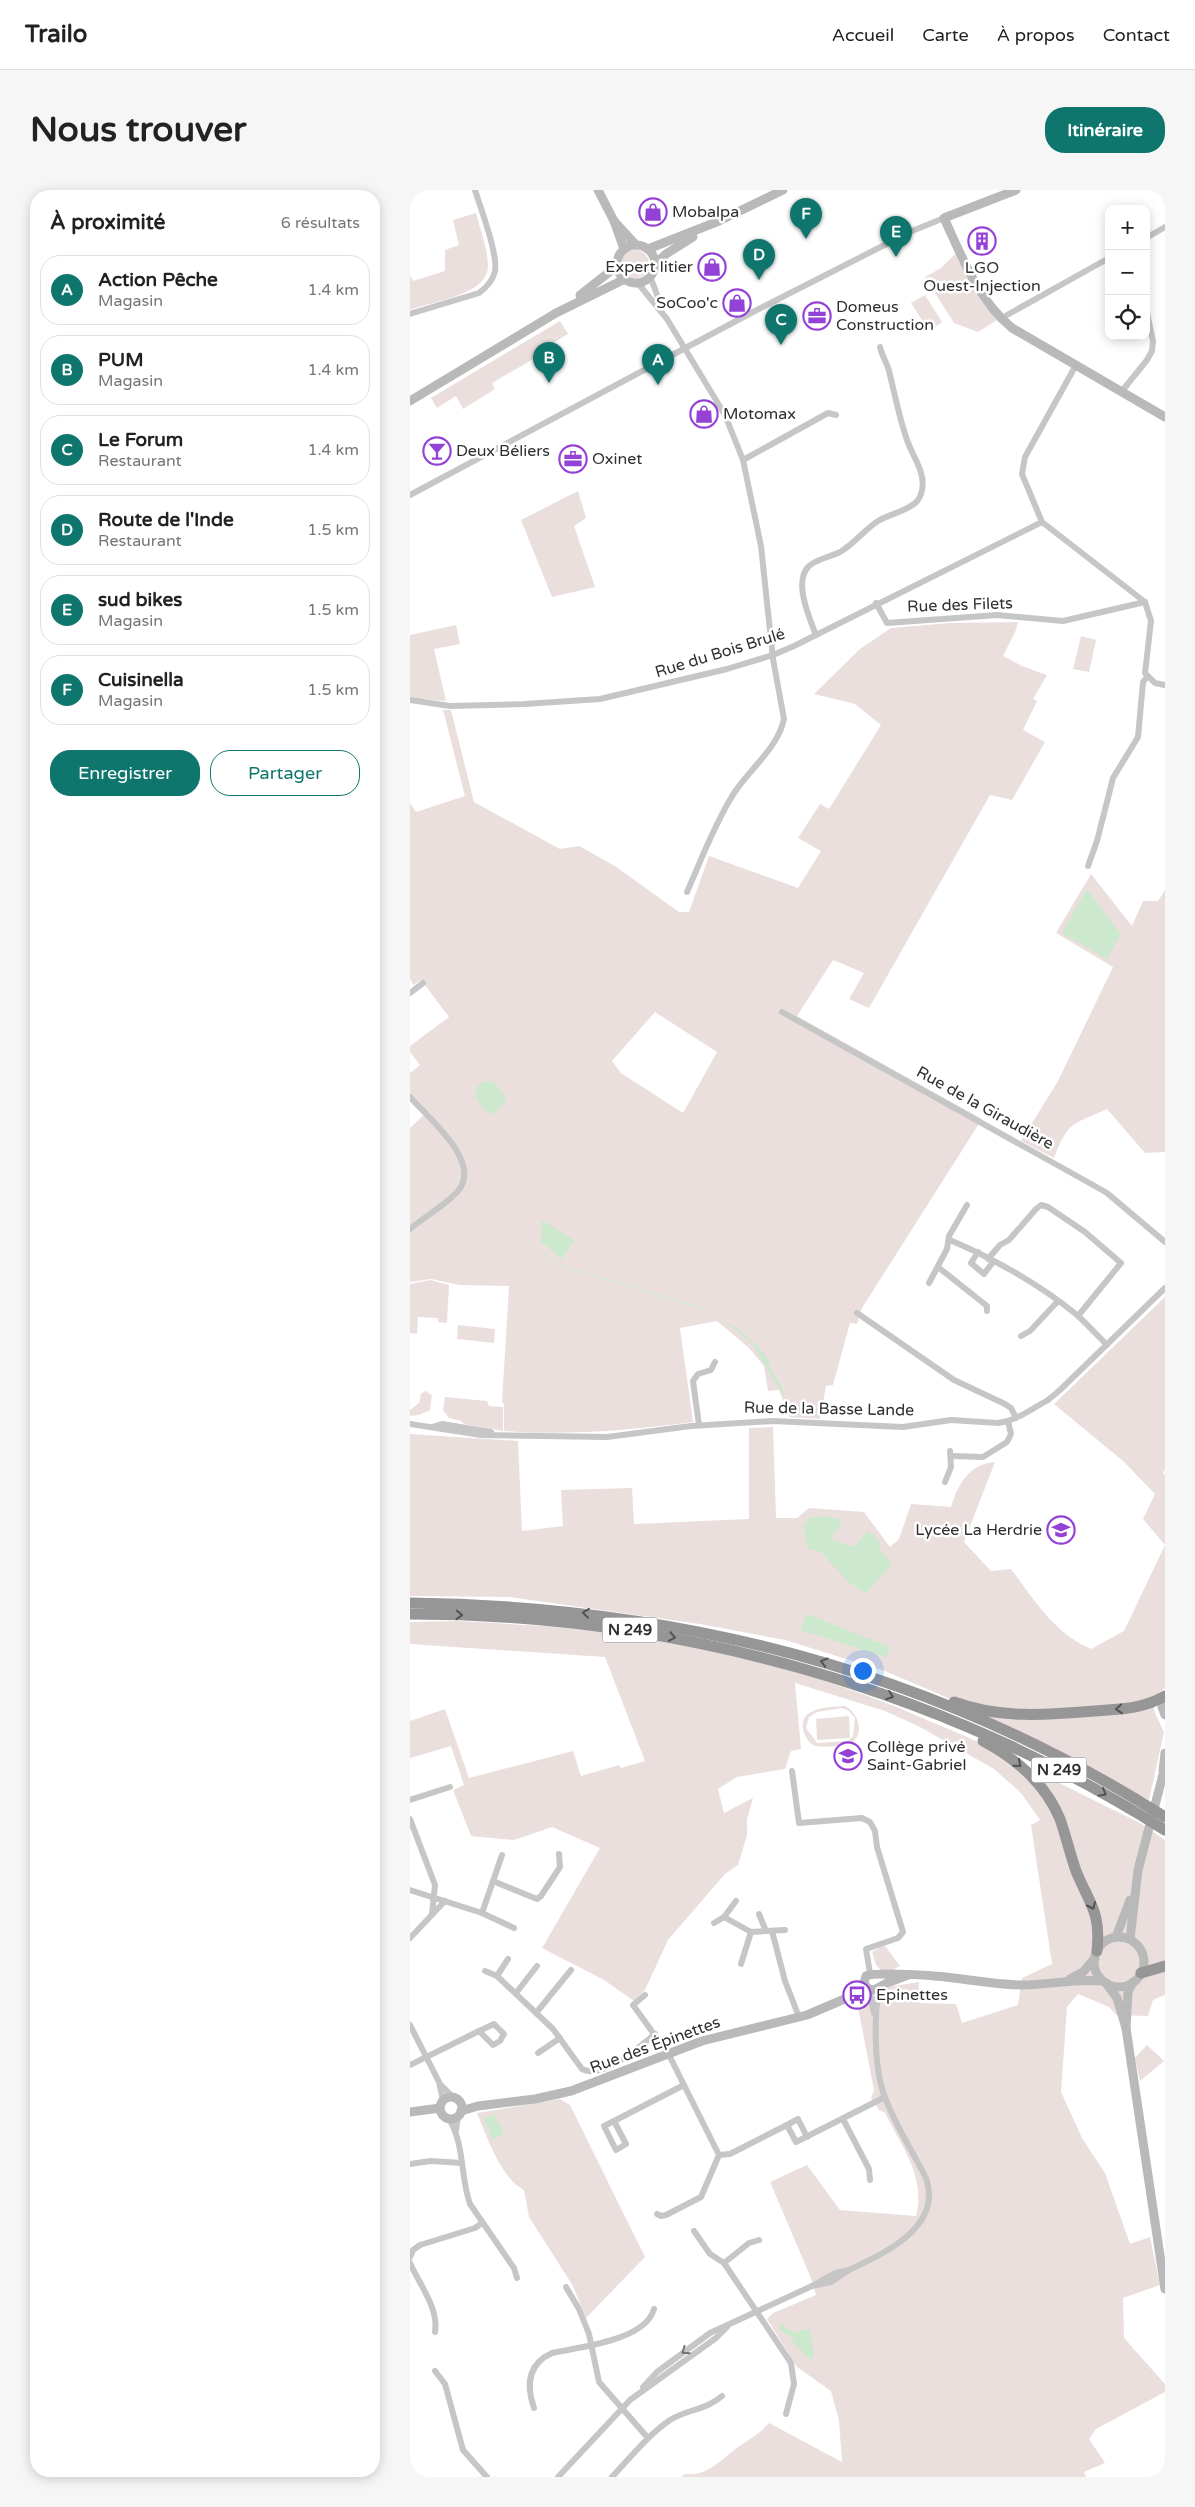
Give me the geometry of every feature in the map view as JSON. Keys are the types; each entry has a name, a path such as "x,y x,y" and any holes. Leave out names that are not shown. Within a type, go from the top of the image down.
{"highway":[{"name":"N 249","path":"410,1603 536,1608 643,1620 783,1651 904,1689 1038,1746 1096,1776 1165,1817"},
{"name":"N 249","path":"410,1614 534,1618 668,1636 805,1668 873,1690 949,1718 1061,1770 1165,1830"},
{"path":"904,1689 914,1687 981,1710 1030,1716 1130,1708 1150,1704 1165,1696"},
{"path":"949,1718 955,1727 988,1743 1016,1761 1034,1778 1048,1796 1060,1819 1075,1868 1098,1920 1096,1955"},
{"path":"1137,1977 1165,1966"}],"main road":[{"path":"598,190 614,220 624,249"},
{"path":"648,249 719,221 783,190"},
{"path":"1016,190 944,218 981,294 1000,318 1012,328 1165,417"},
{"path":"614,220 636,245 648,249 652,254 654,265"},
{"path":"636,245 624,249 617,260 617,266 619,272 626,279 637,282 650,276 654,265 666,254 719,221"},
{"path":"556,313 617,266"},
{"path":"410,401 556,313 626,279"},
{"path":"1165,1696 1162,1707 1165,1715"},
{"path":"1116,1937 1134,1888 1164,1772 1165,1753"},
{"path":"1130,1939 1134,1888"},
{"path":"1065,1981 1083,1972 1105,1941 1116,1937 1130,1939 1138,1945 1143,1954 1137,1977 1128,1992 1126,2028"},
{"path":"1096,1955 1097,1972 1117,1998 1126,2028 1165,2289"},
{"path":"908,1975 880,1987 867,1987 865,1978 874,1974 908,1975 1022,1985 1065,1981 1105,1982 1121,1986 1137,1977"},
{"path":"874,1974 882,1980 880,1987"},
{"name":"Rue des Épinettes","path":"456,2109 514,2103 567,2092 721,2035 798,2017 867,1987"},
{"path":"410,2112 442,2104 456,2109"},
{"path":"442,2104 442,2115 456,2109"}],"street":[{"path":"410,314 479,293 493,279 496,261 475,190"},
{"path":"410,495 685,348 912,231 944,218"},
{"path":"1150,236 1165,227"},
{"path":"1000,318 1105,260"},
{"path":"650,276 667,319"},
{"path":"637,282 667,319 725,415 743,460 761,546 773,655 783,711 782,729 732,796 713,832 687,892"},
{"path":"1122,391 1148,360 1152,351 1153,341 1146,309 1147,295"},
{"path":"816,634 802,588 804,572 809,566 852,544 880,520 911,507 917,502 923,485 914,453 908,443 898,412 898,403 892,390 889,370 882,357 880,347"},
{"path":"1076,365 1025,457 1022,474 1042,522 1145,602 1151,621 1145,670 1147,677 1155,683 1165,685"},
{"path":"743,460 828,413 836,415"},
{"name":"Rue du Bois Brulé","path":"410,700 450,706 600,699 682,681 773,655 1042,522"},
{"name":"Rue des Filets","path":"876,603 888,623 997,615 1063,621 1145,602"},
{"path":"1088,866 1097,841 1113,778 1138,737 1143,682 1147,677"},
{"path":"410,993 423,983"},
{"name":"Rue de la Giraudière","path":"782,1012 1107,1193 1165,1242"},
{"path":"410,1097 458,1150 466,1169 465,1179 458,1191 410,1229"},
{"path":"929,1283 950,1240 949,1236 967,1205"},
{"path":"978,1252 972,1263 984,1274 1000,1245 1009,1240 1041,1205 1048,1208 1085,1232 1121,1263 1078,1316"},
{"path":"950,1240 978,1252 1058,1300 1078,1316 1107,1345"},
{"path":"938,1267 987,1306 987,1311"},
{"name":"Rue de la Basse Lande","path":"410,1424 431,1427 442,1424 456,1425 502,1435 607,1437 700,1425 773,1421 903,1427 951,1420 1008,1422 1048,1400 1165,1288"},
{"path":"1020,1336 1030,1332 1058,1300"},
{"path":"857,1313 954,1380 1005,1404 1011,1408 1016,1418"},
{"path":"700,1425 693,1381 698,1374 711,1370 715,1362"},
{"path":"945,1482 951,1466 951,1453 983,1457 1007,1442 1011,1434 1008,1422"},
{"path":"792,1771 799,1823 862,1818 870,1822 875,1831 877,1847 903,1932 898,1938 866,1949 874,1974"},
{"path":"410,1800 450,1787"},
{"path":"410,1820 435,1885 432,1914"},
{"path":"494,1881 537,1899 560,1867 559,1854"},
{"path":"482,1913 502,1855"},
{"path":"410,1890 482,1913 514,1928"},
{"path":"410,1938 445,1901"},
{"path":"714,1923 724,1916 736,1901"},
{"path":"759,1914 769,1931 798,2017"},
{"path":"724,1916 751,1932 785,1930"},
{"path":"741,1964 751,1932"},
{"path":"497,1976 508,1959"},
{"path":"516,1993 537,1966"},
{"path":"536,2013 571,1970"},
{"path":"484,1972 497,1976 516,1993 560,2038 582,2069 587,2072 602,2069 621,2060 655,2034"},
{"path":"867,1987 876,2016"},
{"path":"558,2477 622,2408 643,2389 716,2338 727,2327 812,2286 831,2282 912,2233 924,2220 929,2205 930,2193 926,2178 885,2097 879,2074 876,2016 880,1987"},
{"path":"645,1995 633,2006 669,2055 719,2155"},
{"path":"410,2026 439,2082 456,2109 456,2132 466,2194 482,2223 514,2268 517,2278"},
{"path":"410,2065 479,2031"},
{"path":"538,2053 560,2038"},
{"path":"439,2082 442,2104"},
{"path":"614,2121 684,2084"},
{"path":"787,2125 796,2142 885,2097"},
{"path":"719,2155 730,2154 798,2119 807,2137"},
{"path":"843,2119 869,2169 870,2180"},
{"path":"657,2214 661,2216 666,2215 698,2199 719,2155"},
{"path":"410,2164 430,2161 462,2163"},
{"path":"410,2257 413,2250 420,2245 475,2228 482,2223"},
{"path":"694,2230 710,2254 724,2263 789,2358 793,2368 794,2384 786,2414"},
{"path":"724,2263 749,2243 759,2240"},
{"path":"410,2263 433,2310 436,2322 435,2332"},
{"path":"566,2287 582,2316 591,2345 597,2378 648,2438"},
{"path":"534,2408 529,2383 531,2371 538,2362 552,2353 623,2336 637,2329 653,2315 654,2309"},
{"path":"435,2371 445,2384 463,2450 487,2477"},
{"path":"612,2477 648,2438 670,2420 711,2406 722,2396"}],"shaded area":[{"path":"476,213 487,253 488,266 486,276 479,284 458,296 410,310 410,275 413,281 445,271 445,250 459,245 453,220"},
{"path":"635,250 645,254 649,264 645,274 635,278 625,274 621,264 625,254"},
{"path":"955,254 981,301 997,320 978,332 954,323 925,277 941,268"},
{"path":"925,295 942,322 929,331 911,303"},
{"path":"560,321 568,334 548,346 542,354 492,383 495,389 463,409 456,396 437,408 431,398"},
{"path":"578,491 586,518 574,526 595,587 552,597 521,520"},
{"path":"1018,622 1003,656 1022,666 1047,675 1033,699 1037,701 1023,730 1045,742 1012,800 990,795 869,1008 849,999 864,973 833,960 797,1016 982,1119 862,1308 857,1324 850,1323 833,1385 826,1386 820,1419 789,1417 779,1390 768,1391 764,1366 749,1348 717,1321 680,1328 693,1422 599,1431 551,1433 504,1431 504,1404 502,1402 509,1286 459,1285 431,1279 410,1282 410,1128 427,1112 410,1093 410,1073 420,1065 410,1052 410,1046 449,1017 421,980 413,985 410,978 410,803 416,812 465,796 443,710 451,710 474,802 560,849 579,846 615,866 679,912 689,912 709,856 798,888 821,851 798,838 820,804 829,809 881,725 855,704 814,694 860,649 891,628 949,623","holes":["655,1012 717,1052 683,1113 621,1073 612,1061"]},
{"path":"456,625 460,644 434,649 446,701 410,698 410,635"},
{"path":"1081,636 1096,640 1089,672 1073,669"},
{"path":"1091,874 1132,926 1143,901 1158,901 1165,890 1165,1152 1145,1153 1107,1109 1086,1118 1068,1130 1054,1158 1021,1141 1058,1081 1113,967 1056,933"},
{"path":"1087,889 1121,934 1107,959 1062,933"},
{"path":"488,1081 496,1084 506,1098 503,1105 493,1114 481,1106 475,1094 479,1084"},
{"path":"459,1197 565,1266 709,1310 714,1316 722,1319 738,1329 760,1348 771,1363 768,1364 782,1388 785,1399 752,1343 724,1321 713,1316 709,1311 565,1267"},
{"path":"542,1220 574,1240 562,1259 541,1242"},
{"path":"430,1280 449,1285 447,1323 438,1322 438,1318 418,1317 417,1334 410,1333 410,1284"},
{"path":"1165,1297 1165,1470 1163,1473 1165,1475 1165,1545 1143,1519 1155,1494 1123,1461 1054,1404"},
{"path":"458,1325 495,1329 494,1343 457,1339"},
{"path":"425,1391 432,1395 430,1410 419,1415 410,1416 410,1410 419,1403 421,1394"},
{"path":"445,1397 487,1401 489,1406 503,1407 503,1431 464,1424 461,1421 449,1418 443,1410"},
{"path":"773,1427 776,1518 797,1518 809,1508 864,1512 890,1547 899,1539 911,1504 951,1507 961,1483 971,1471 995,1462 964,1542 991,1571 1011,1569 1037,1604 1056,1625 1066,1634 1091,1649 1124,1631 1165,1545 1165,1688 1152,1699 1155,1713 1164,1732 1149,1800 1053,1747 975,1713 948,1698 885,1671 785,1640 700,1624 509,1597 410,1596 410,1434 518,1441 522,1531 563,1526 561,1490 632,1488 634,1524 749,1519 749,1428"},
{"path":"810,1517 828,1517 839,1520 842,1523 830,1539 854,1547 868,1531 876,1537 880,1543 879,1548 892,1564 866,1593 848,1582 821,1552 807,1548 804,1526"},
{"path":"807,1614 890,1647 886,1657 800,1630"},
{"path":"459,1621 567,1628 632,1636 743,1658 815,1678 886,1703 975,1741 1005,1758 1033,1784 1045,1776 1140,1823 1165,1840 1165,1995 1153,2000 1148,2016 1116,2015 1109,2007 1078,1994 1067,2007 1061,2092 1082,2138 1105,2173 1130,2244 1150,2237 1160,2285 1123,2298 1124,2338 1165,2384 1165,2392 1096,2429 1089,2439 1105,2463 1084,2472 1086,2477 681,2477 685,2474 694,2474 709,2469 756,2435 769,2423 842,2462 839,2421 831,2391 797,2367 767,2319 773,2313 816,2295 811,2278 770,2182 807,2165 840,2210 916,2216 918,2188 911,2163 885,2113 879,2110 871,2098 874,2090 857,2002 882,1993 888,1987 919,1982 919,2003 956,2004 962,2023 1018,2005 1022,1978 1052,1964 1031,1825 1040,1820 1021,1793 994,1769 920,1727 885,1711 795,1683 801,1749 791,1751 785,1769 737,1777 718,1789 724,1813 753,1798 747,1819 747,1835 738,1865 725,1874 668,1940 645,1990 634,2001 604,1980 542,1948 600,1848 552,1827 514,1840 471,1836 453,1790 464,1785 451,1746 410,1758 410,1721 445,1709 469,1778 573,1751 581,1776 619,1765 621,1768 645,1761 605,1657 410,1644 410,1622"},
{"path":"845,1706 853,1713 858,1723 858,1735 855,1739 850,1743 838,1746 823,1747 812,1745 805,1735 803,1726 804,1719 808,1714 821,1708","holes":["842,1708 849,1711 855,1718 853,1736 848,1741 817,1743 806,1728 809,1717 817,1712"]},
{"path":"849,1716 850,1738 817,1740 816,1719"},
{"path":"882,1946 886,1947 900,1966 891,1971 881,1970 876,1965 872,1952"},
{"path":"1147,2045 1164,2061 1140,2081 1135,2058"},
{"path":"560,2099 570,2105 645,2257 586,2318 573,2286 529,2217 524,2190 516,2185 502,2167 477,2113"},
{"path":"494,2114 504,2133 493,2140 484,2119"},
{"path":"780,2324 796,2333 809,2328 814,2352 811,2361 792,2341 793,2338 778,2329"}],"place":[{"name":"Mobalpa","path":"653,212"},
{"name":"Cuisinella","path":"806,239"},
{"name":"LGO Ouest-Injection","path":"982,241"},
{"name":"sud bikes","path":"896,257"},
{"name":"Expert litier","path":"712,267"},
{"name":"Route de l'Inde","path":"759,280"},
{"name":"SoCoo'c","path":"737,303"},
{"name":"Domeus Construction","path":"817,316"},
{"name":"Le Forum","path":"781,345"},
{"name":"PUM","path":"549,383"},
{"name":"Action Pêche","path":"658,385"},
{"name":"Motomax","path":"704,414"},
{"name":"Deux Béliers","path":"437,451"},
{"name":"Oxinet","path":"573,459"},
{"name":"Lycée La Herdrie","path":"1061,1530"},
{"name":"Collège privé Saint-Gabriel","path":"848,1756"},
{"name":"Epinettes","path":"857,1995"}]}
